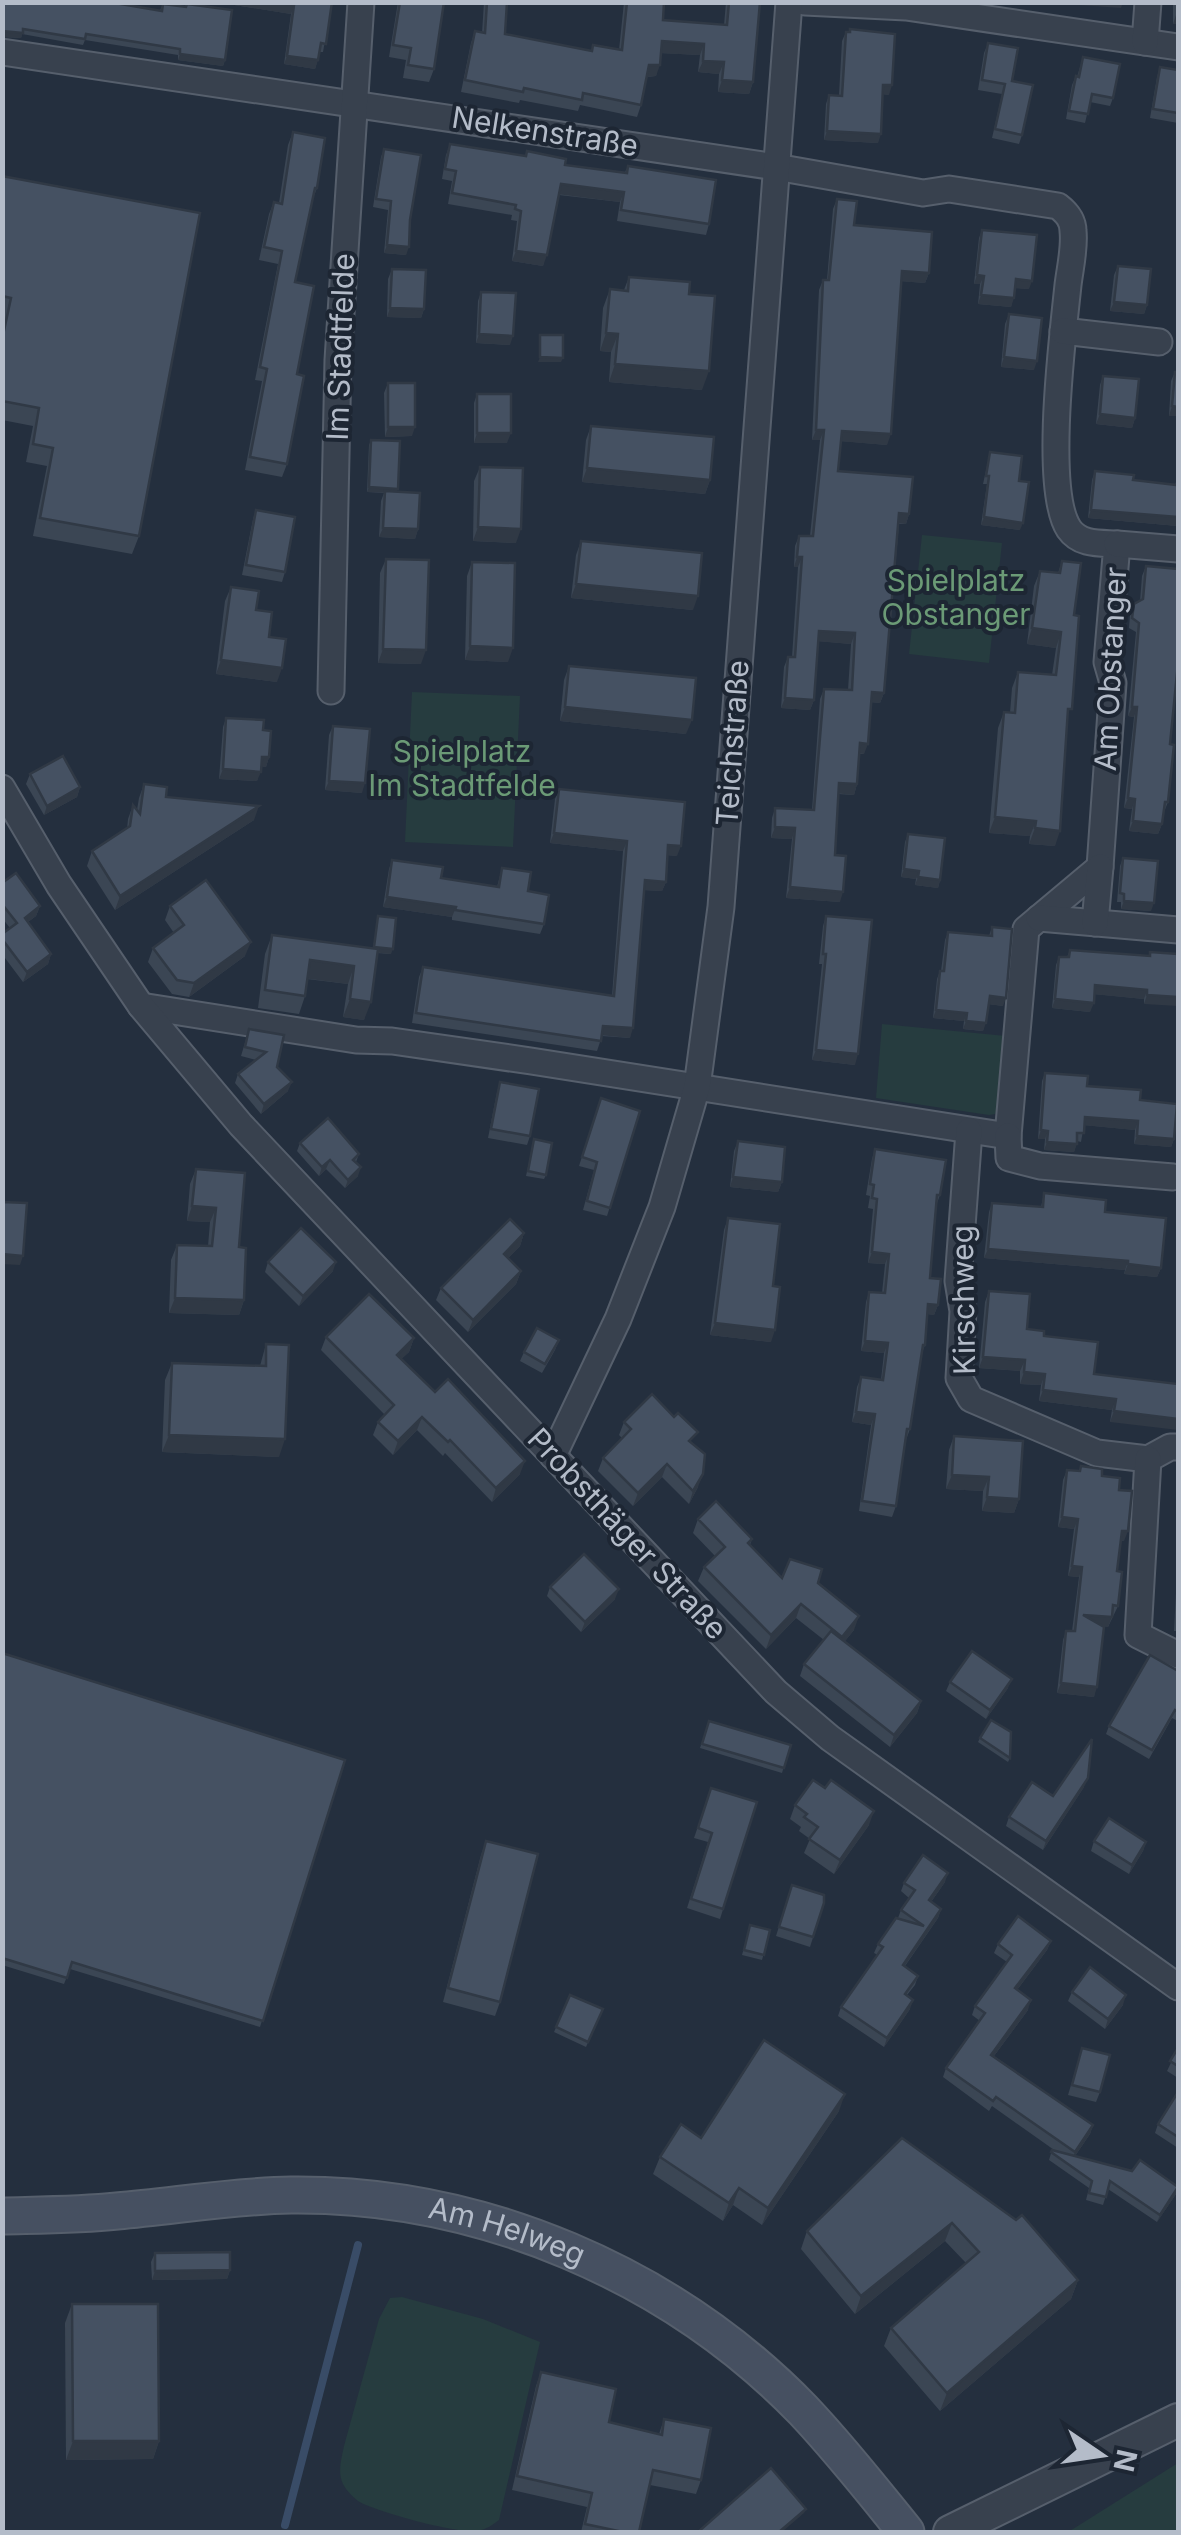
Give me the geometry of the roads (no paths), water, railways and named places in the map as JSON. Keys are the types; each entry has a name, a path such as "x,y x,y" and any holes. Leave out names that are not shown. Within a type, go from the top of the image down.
{"main road":[{"name":"Am Helweg","path":"2,2216 113,2212 228,2198 355,2197 447,2212 533,2237 646,2289 713,2331 803,2410 906,2532"}],"street":[{"name":"Im Stadtfelde","path":"331,692 338,360 361,2"},
{"name":"Teichstraße","path":"553,1456 618,1318 662,1206 697,1087 721,907 789,2"},
{"path":"804,2 906,7 1178,48"},
{"path":"1144,42 1148,2"},
{"name":"Nelkenstraße","path":"2,52 776,167 923,193 949,189 1058,206 1068,214 1074,230"},
{"name":"Am Obstanger","path":"1074,230 1054,464 1061,509 1069,529 1084,542 1118,544 1107,662 1113,684 1095,923"},
{"path":"1063,331 1159,342"},
{"path":"1118,544 1178,548"},
{"name":"Probsthäger Straße","path":"2,788 59,885 141,1006 241,1125 776,1692 830,1738 1178,1987"},
{"path":"1100,867 1026,929 1009,1158 1040,1166 1172,1177"},
{"path":"1038,918 1178,930"},
{"path":"141,1006 1008,1136"},
{"name":"Kirschweg","path":"969,1131 958,1281 963,1311 959,1378 971,1399 1097,1452 1148,1459 1178,1447"},
{"path":"1148,1459 1138,1635 1178,1655"},
{"path":"950,2532 1178,2420"}],"waterway":[{"path":"285,2525 358,2245"}],"park label":[{"name":"Spielplatz Obstanger","path":"956,598"},
{"name":"Spielplatz Im Stadtfelde","path":"462,769"}]}
